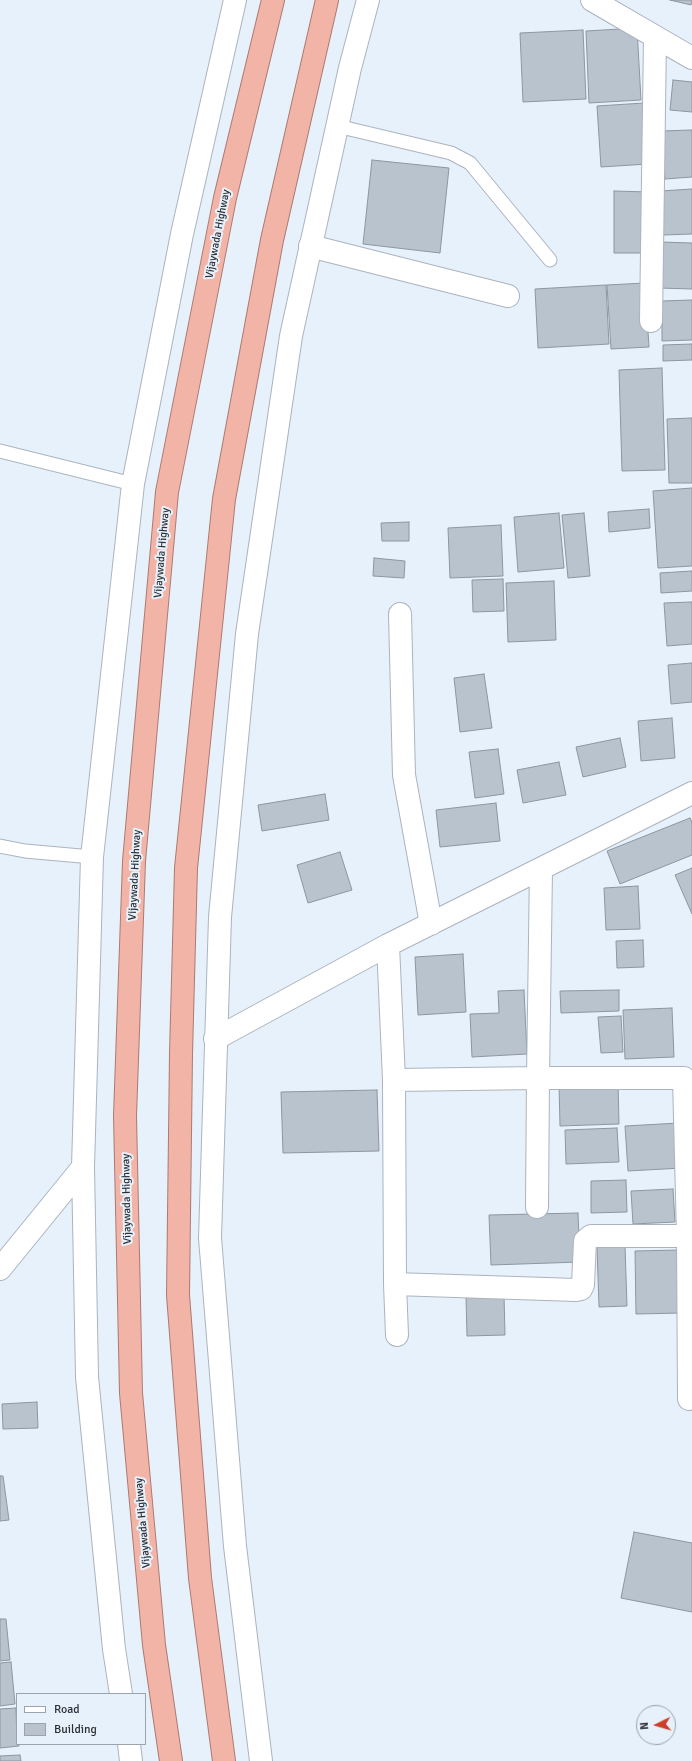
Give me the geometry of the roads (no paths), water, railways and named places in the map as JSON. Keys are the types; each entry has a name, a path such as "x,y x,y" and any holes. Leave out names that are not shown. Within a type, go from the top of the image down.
{"highway":[{"name":"Vijaywada Highway","path":"171,1761 154,1645 131,1393 125,1116 134,861 167,492 225,198 273,0"},
{"path":"224,1761 200,1578 178,1295 181,1061 186,868 224,499 272,240 327,0"}],"street":[{"path":"121,1693 114,1649 87,1377 83,1167 92,857 133,484 182,234 235,0"},
{"path":"261,1761 235,1546 210,1238 215,1039 220,918 247,634 291,336 350,68 368,0"},
{"path":"592,0 692,58"},
{"path":"651,321 655,37"},
{"path":"310,246 508,296"},
{"path":"400,614 404,775 431,924"},
{"path":"215,1039 388,945 692,793"},
{"path":"537,1207 541,868"},
{"path":"388,945 394,1080 395,1284 397,1335"},
{"path":"394,1080 684,1078 690,1236 689,1398"},
{"path":"0,1269 83,1167"},
{"path":"395,1284 576,1290 581,1289 583,1285 585,1242 591,1236 690,1236"},
{"path":"128,1745 131,1761"}],"lane":[{"path":"337,126 451,153 470,163 550,260"},
{"path":"0,451 133,484"},
{"path":"0,846 25,851 92,857"}]}
